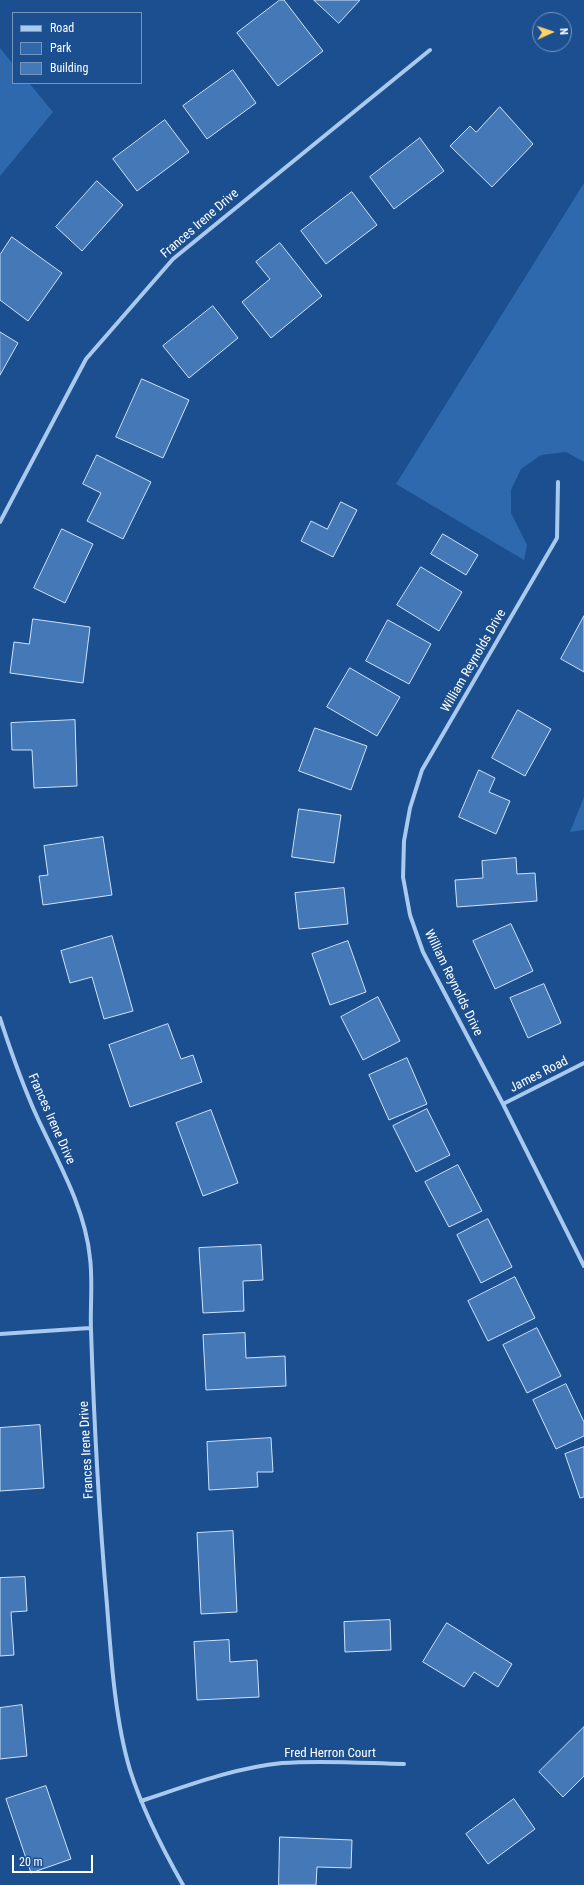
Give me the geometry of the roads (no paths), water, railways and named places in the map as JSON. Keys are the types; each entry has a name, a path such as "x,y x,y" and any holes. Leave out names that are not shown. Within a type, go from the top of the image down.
{"street":[{"name":"Frances Irene Drive","path":"0,522 86,359 173,259 430,50"},
{"name":"William Reynolds Drive","path":"558,482 557,538 422,770 410,808 404,842 403,877 410,915 423,952 503,1104 584,1266"},
{"name":"Frances Irene Drive","path":"0,1018 18,1070 37,1117 70,1186 84,1221 90,1258 90,1328 104,1570 111,1657 123,1742 141,1801 162,1848 183,1885"},
{"name":"James Road","path":"503,1104 584,1063"},
{"path":"0,1334 90,1328"},
{"name":"Fred Herron Court","path":"141,1801 227,1773 280,1763 307,1762 404,1764"}]}
